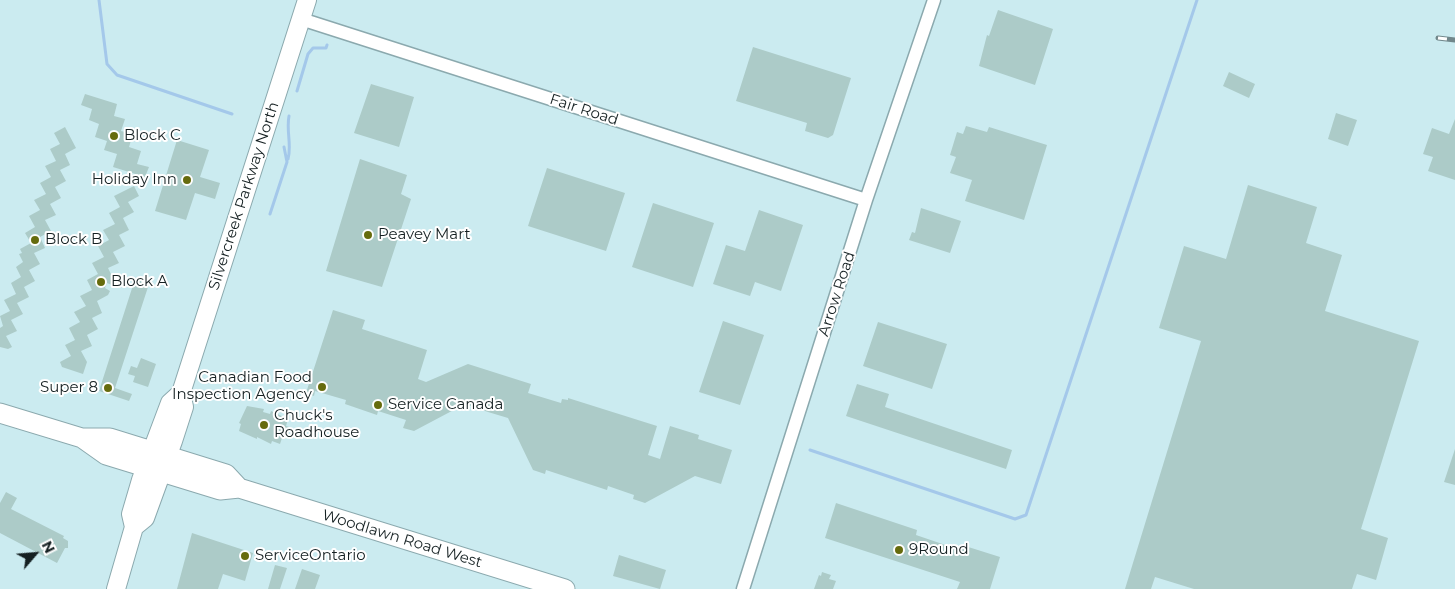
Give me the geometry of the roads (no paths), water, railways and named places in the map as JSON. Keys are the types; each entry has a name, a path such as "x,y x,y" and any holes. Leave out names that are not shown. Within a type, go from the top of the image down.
{"main road":[{"name":"Silvercreek Parkway North","path":"116,589 134,527 131,514 184,407 181,393 307,0"},
{"name":"Woodlawn Road West","path":"0,413 82,438 106,455 226,474 239,488 564,589"}],"street":[{"name":"Arrow Road","path":"743,589 866,200 934,0"},
{"name":"Fair Road","path":"301,19 866,200"}],"waterway":[{"path":"99,0 107,64 117,75 232,114"},
{"path":"810,450 1015,519 1026,515 1197,0"},
{"path":"297,91 308,54 313,48 326,48 327,45"},
{"path":"288,159 289,116"},
{"path":"270,214 287,162 284,147"}],"railway":[{"path":"1438,38 1455,40"}],"place":[{"name":"Block C","path":"114,136"},
{"name":"Holiday Inn","path":"187,180"},
{"name":"Peavey Mart","path":"368,235"},
{"name":"Block B","path":"35,240"},
{"name":"Block A","path":"101,282"},
{"name":"Canadian Food Inspection Agency","path":"322,387"},
{"name":"Super 8","path":"108,388"},
{"name":"Service Canada","path":"378,405"},
{"name":"Chuck's Roadhouse","path":"264,425"},
{"name":"9Round","path":"899,550"},
{"name":"ServiceOntario","path":"245,556"}]}
